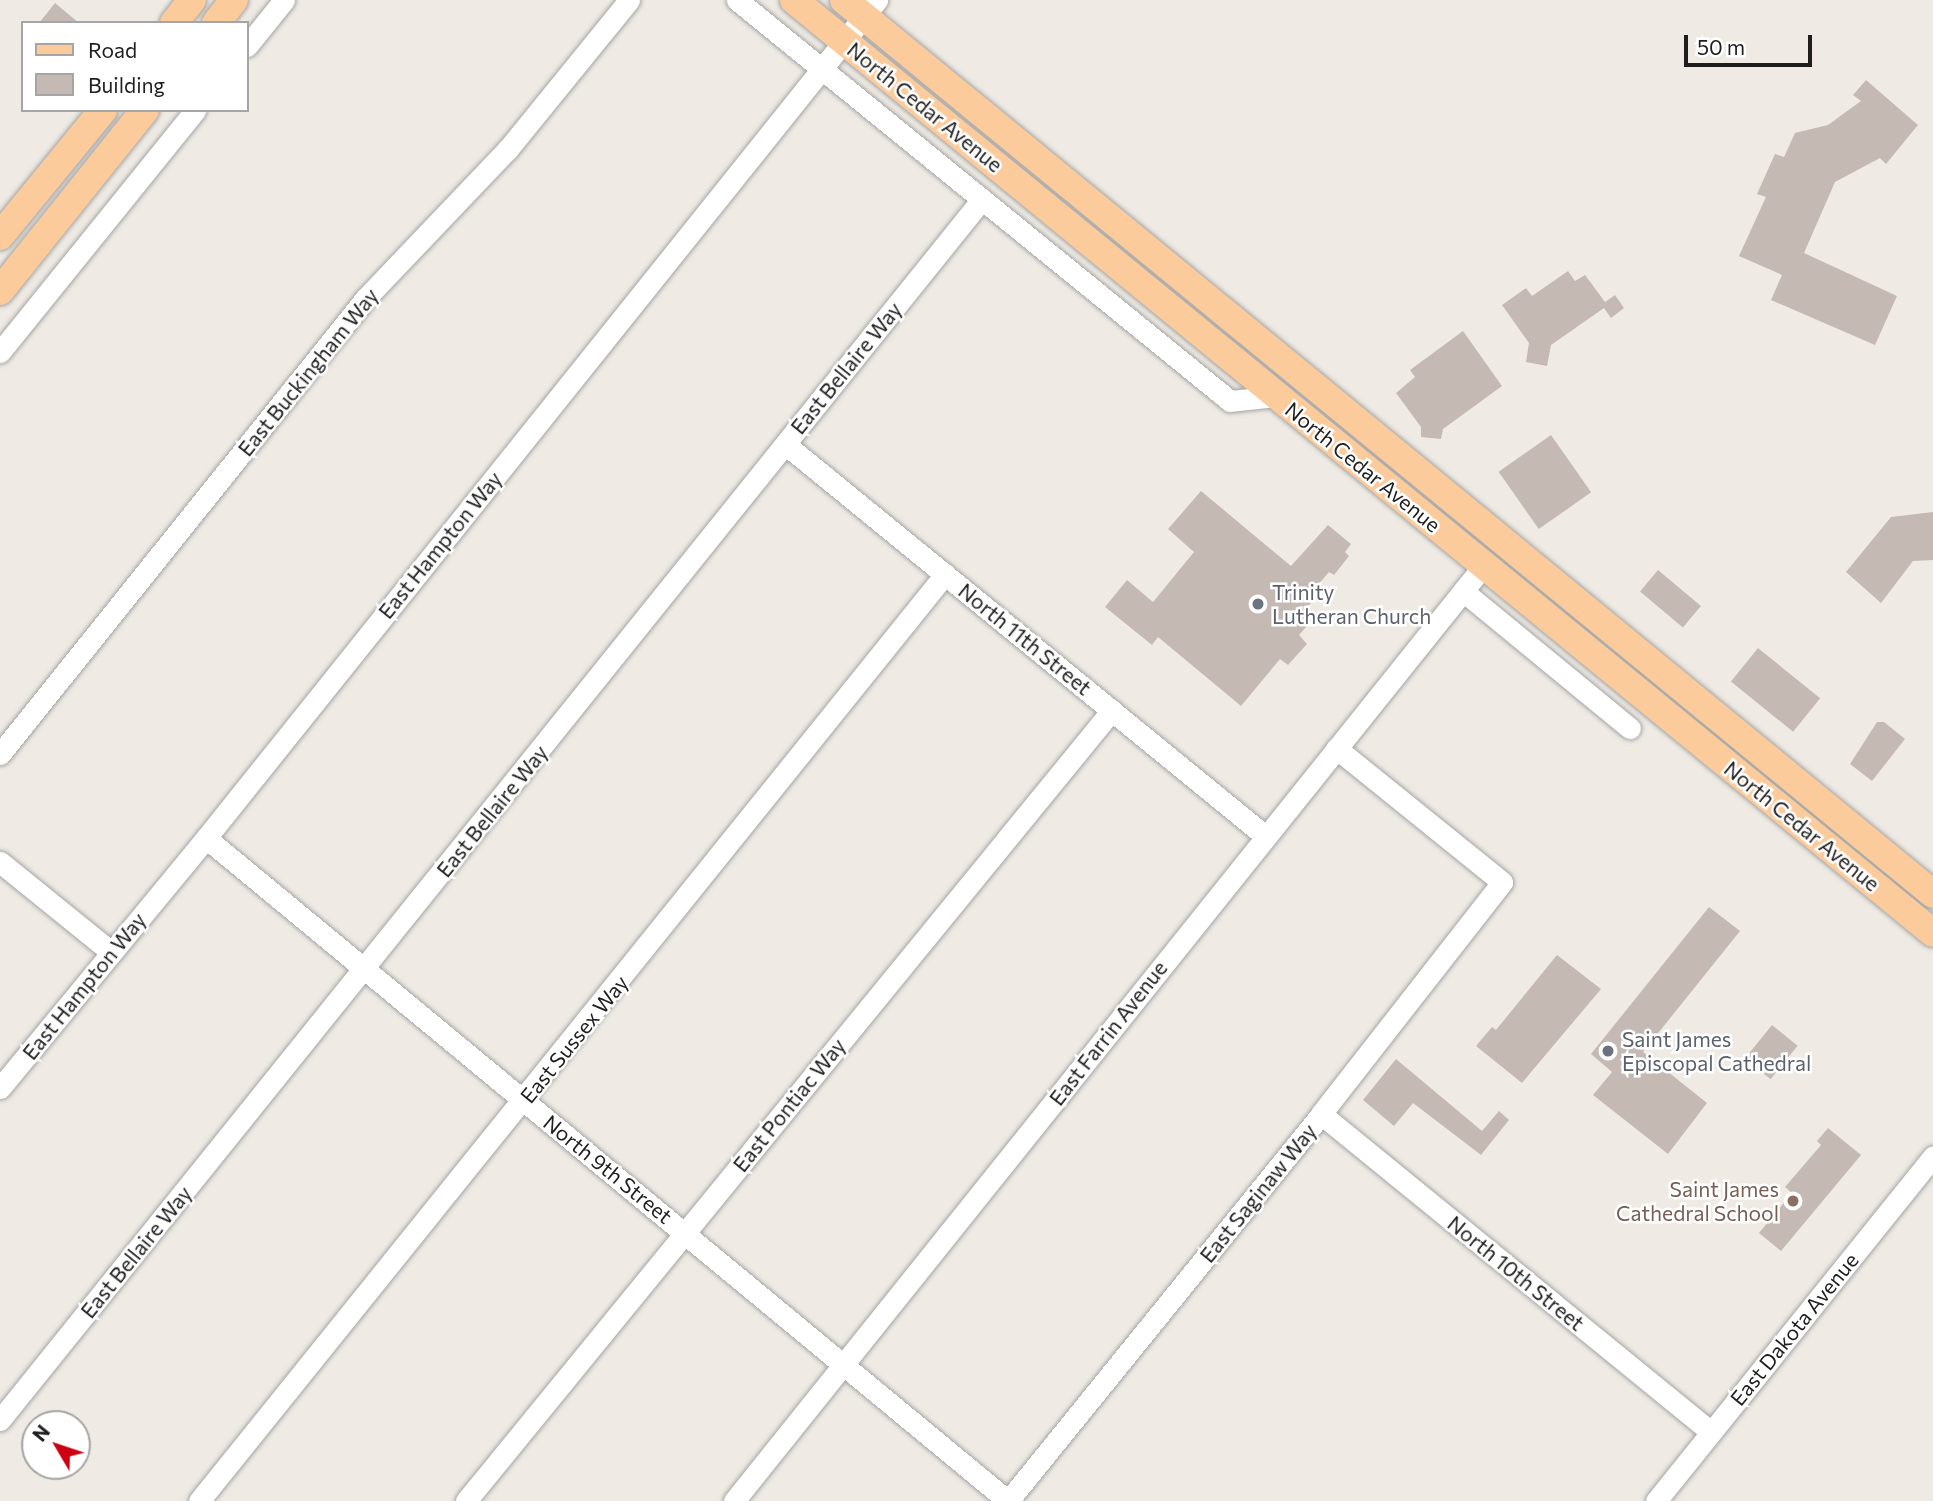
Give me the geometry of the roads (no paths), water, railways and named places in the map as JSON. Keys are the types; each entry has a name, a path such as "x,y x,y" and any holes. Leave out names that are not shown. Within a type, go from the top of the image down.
{"main road":[{"path":"176,21 192,0"},
{"path":"218,21 234,0"},
{"name":"North Cedar Avenue","path":"794,0 1933,933"},
{"name":"North Cedar Avenue","path":"862,5 1439,489 1933,894"},
{"path":"0,236 101,112"},
{"path":"0,290 143,112"},
{"path":"1277,396 1303,397 1408,483 1424,490 1439,489"},
{"path":"1483,566 1505,565 1585,630 1609,642 1626,643"},
{"path":"1623,679 1651,685 1756,771 1767,776 1785,773"}],"street":[{"path":"248,45 284,0"},
{"name":"East Buckingham Way","path":"0,754 365,299 508,149 629,0"},
{"path":"737,0 1230,401 1277,396"},
{"name":"East Hampton Way","path":"0,1088 206,838 845,41 862,5"},
{"path":"0,352 193,112"},
{"name":"East Bellaire Way","path":"0,1420 982,200"},
{"name":"North 11th Street","path":"785,444 1264,835"},
{"name":"East Farrin Avenue","path":"734,1501 845,1365 1264,835 1483,566"},
{"name":"East Sussex Way","path":"199,1501 525,1101 945,574"},
{"path":"1463,591 1630,728"},
{"name":"East Pontiac Way","path":"466,1501 1112,710"},
{"name":"East Saginaw Way","path":"1008,1501 1321,1114 1502,882 1336,748"},
{"name":"North 9th Street","path":"206,838 685,1231 1008,1501"},
{"path":"0,862 111,952"},
{"name":"North 10th Street","path":"1321,1114 1711,1432"},
{"name":"East Dakota Avenue","path":"1656,1501 1933,1157"}],"place":[{"name":"Trinity Lutheran Church","path":"1258,604"},
{"name":"Saint James Episcopal Cathedral","path":"1608,1051"},
{"name":"Saint James Cathedral School","path":"1793,1201"}]}
